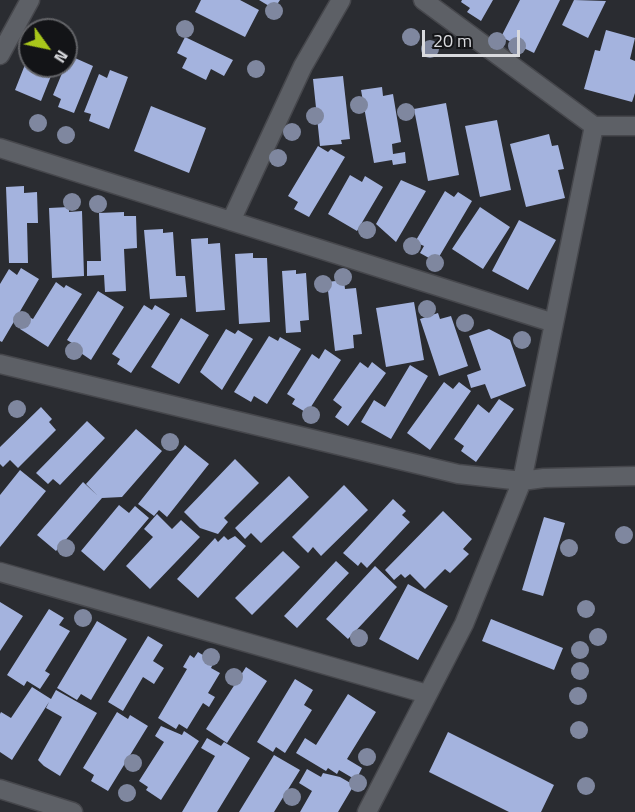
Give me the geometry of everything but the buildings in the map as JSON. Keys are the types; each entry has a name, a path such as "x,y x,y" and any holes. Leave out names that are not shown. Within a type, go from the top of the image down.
{"lane":[{"path":"0,55 30,0"},
{"path":"231,221 303,66 341,0"},
{"path":"423,0 594,126 635,126"},
{"path":"367,812 465,624 522,481 594,126"},
{"path":"0,148 554,323"},
{"path":"0,364 458,474 522,481 544,478 635,476"},
{"path":"0,572 427,694"},
{"path":"0,789 73,812"}]}
